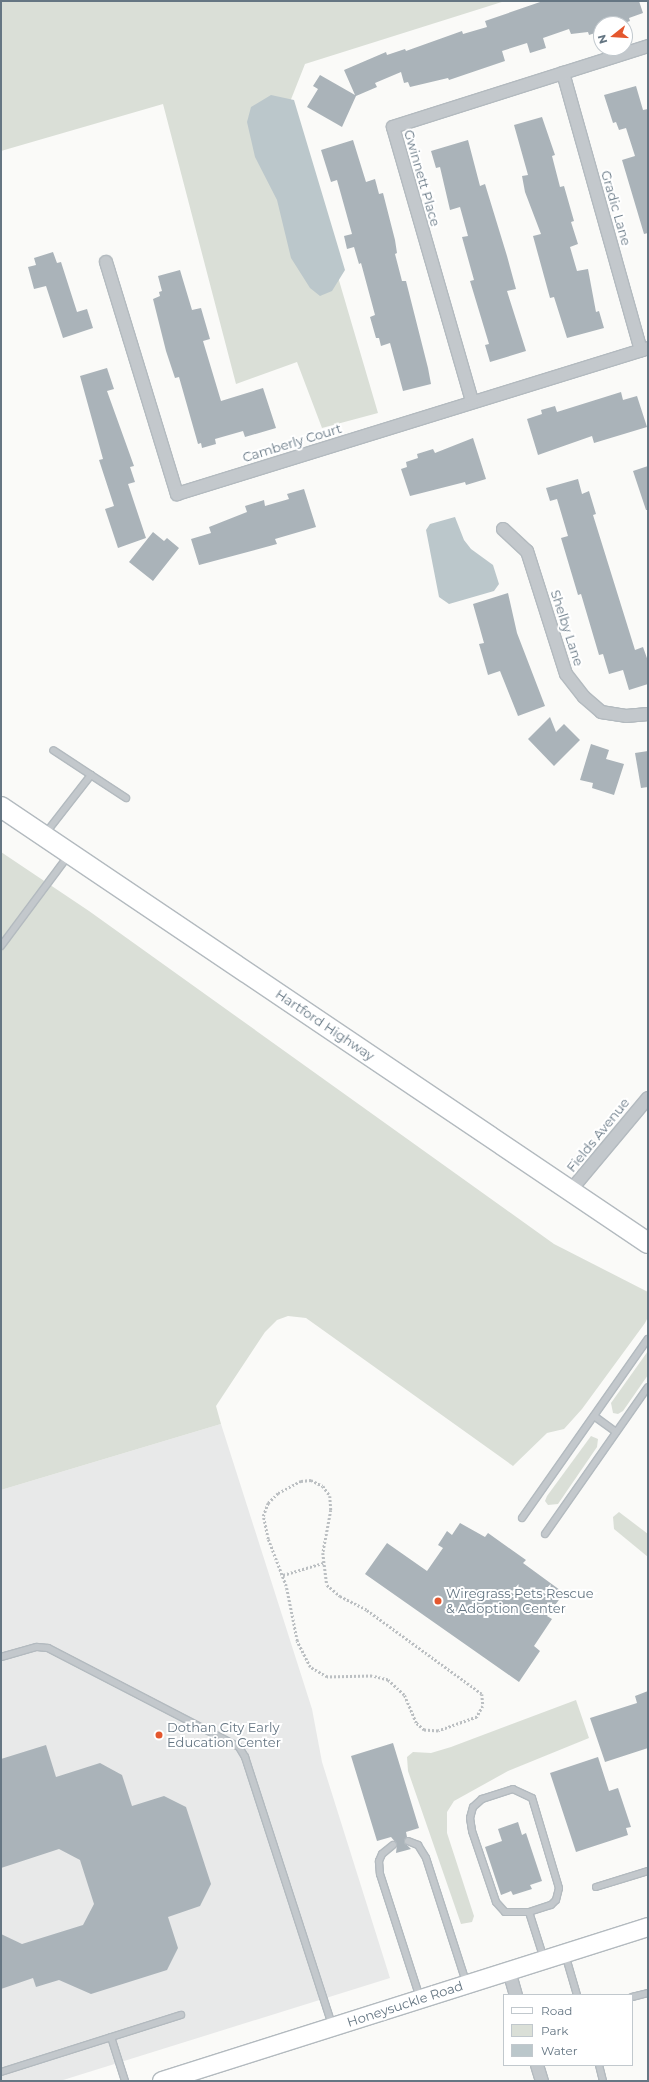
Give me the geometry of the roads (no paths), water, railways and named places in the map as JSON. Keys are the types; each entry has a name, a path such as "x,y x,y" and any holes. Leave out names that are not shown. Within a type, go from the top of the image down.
{"main road":[{"name":"Hartford Highway","path":"1,807 648,1243"},
{"name":"Honeysuckle Road","path":"162,2081 648,1927"}],"street":[{"name":"Gwinnett Place","path":"472,401 393,127 648,46"},
{"name":"Gradic Lane","path":"564,73 644,349"},
{"name":"Camberly Court","path":"106,262 177,494 472,401 644,349"},
{"name":"Shelby Lane","path":"503,530 527,551 566,674 584,697 601,712 626,716 648,714"},
{"name":"Fields Avenue","path":"571,1190 648,1098"},
{"path":"509,1971 516,1994"},
{"path":"537,2066 542,2081"}],"lane":[{"path":"53,750 126,798"},
{"path":"44,836 91,775"},
{"path":"1,946 70,853"},
{"path":"522,1518 648,1339"},
{"path":"545,1534 648,1387"},
{"path":"594,1416 616,1432"},
{"path":"1,1657 37,1647 48,1648 239,1748 245,1757 333,2027"},
{"path":"512,1789 532,1798 560,1888 556,1900 551,1905 529,1912 504,1912 496,1902 470,1818 473,1807 482,1799 512,1789"},
{"path":"408,1841 418,1845 426,1858 467,1985"},
{"path":"393,1845 382,1854 379,1861 380,1874 420,1999"},
{"path":"596,1887 648,1871"},
{"path":"529,1912 544,1960"},
{"path":"564,1954 577,1994"},
{"path":"633,1998 648,1993"},
{"path":"1,2072 181,2015"},
{"path":"111,2037 125,2081"},
{"path":"599,2066 603,2081"}],"water":[{"path":"271,95 294,100 345,270 332,291 320,296 310,288 291,258 277,200 255,157 247,122 251,107"},
{"path":"455,517 464,540 471,549 493,565 499,584 494,591 449,604 439,597 426,530 430,524"}],"place":[{"name":"Wiregrass Pets Rescue & Adoption Center","path":"438,1601"},
{"name":"Dothan City Early Education Center","path":"159,1735"}]}
